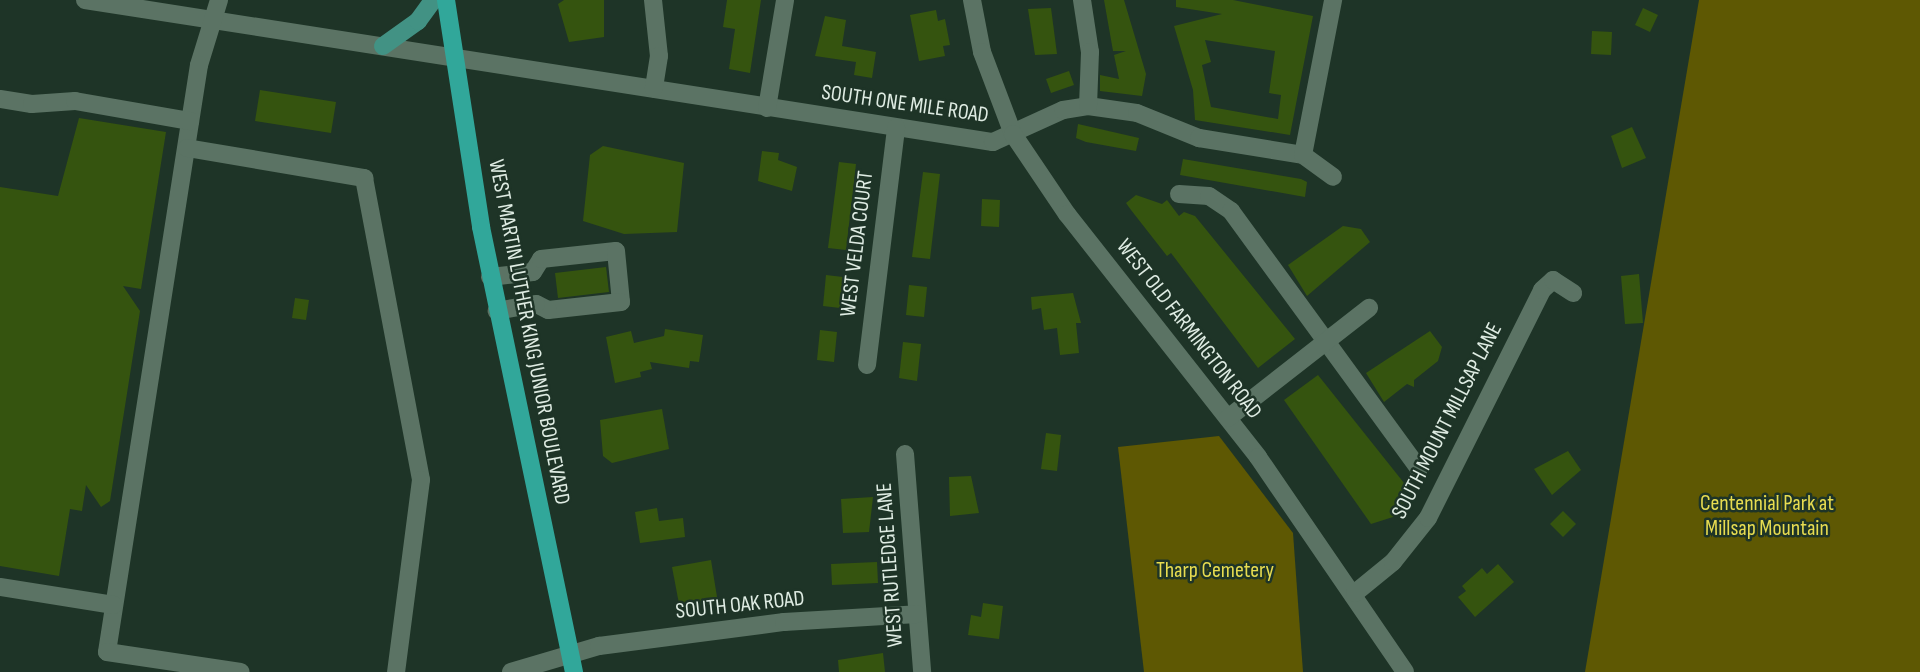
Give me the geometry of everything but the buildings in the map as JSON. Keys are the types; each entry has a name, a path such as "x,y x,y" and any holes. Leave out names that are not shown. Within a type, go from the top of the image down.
{"highway":[{"name":"WEST MARTIN LUTHER KING JUNIOR BOULEVARD","path":"446,0 453,56 490,277 574,672"}],"main road":[{"path":"383,46 418,21 433,0"}],"street":[{"name":"SOUTH ONE MILE ROAD","path":"85,0 993,142 1013,135 1063,110 1088,106 1137,113 1199,138 1303,154 1333,177"},
{"path":"219,0 216,20 199,65 107,652 242,672"},
{"path":"653,0 659,56 654,89"},
{"path":"767,108 785,0"},
{"name":"WEST OLD FARMINGTON ROAD","path":"972,0 984,59 1013,135 1066,214 1228,418 1355,593 1405,672"},
{"path":"1082,0 1090,52 1088,106"},
{"path":"1303,154 1333,0"},
{"path":"0,99 32,104 75,101 190,121"},
{"name":"WEST VELDA COURT","path":"867,365 896,128"},
{"path":"187,148 364,178 421,480 396,672"},
{"path":"1179,194 1209,196 1231,211 1419,469"},
{"path":"490,277 533,272 541,259 616,251 621,302 548,310 536,304 497,311"},
{"name":"SOUTH MOUNT MILLSAP LANE","path":"1355,593 1393,561 1428,518 1542,290 1553,280 1573,293"},
{"path":"1228,418 1369,308"},
{"name":"WEST RUTLEDGE LANE","path":"905,454 922,672"},
{"path":"0,587 114,605"},
{"name":"SOUTH OAK ROAD","path":"511,672 570,654 767,624 917,614"}],"green space":[{"name":"Centennial Park at Millsap Mountain","path":"1699,0 1920,0 1920,672 1585,672"},
{"name":"Tharp Cemetery","path":"1219,436 1293,533 1303,672 1144,672 1118,447"}]}
